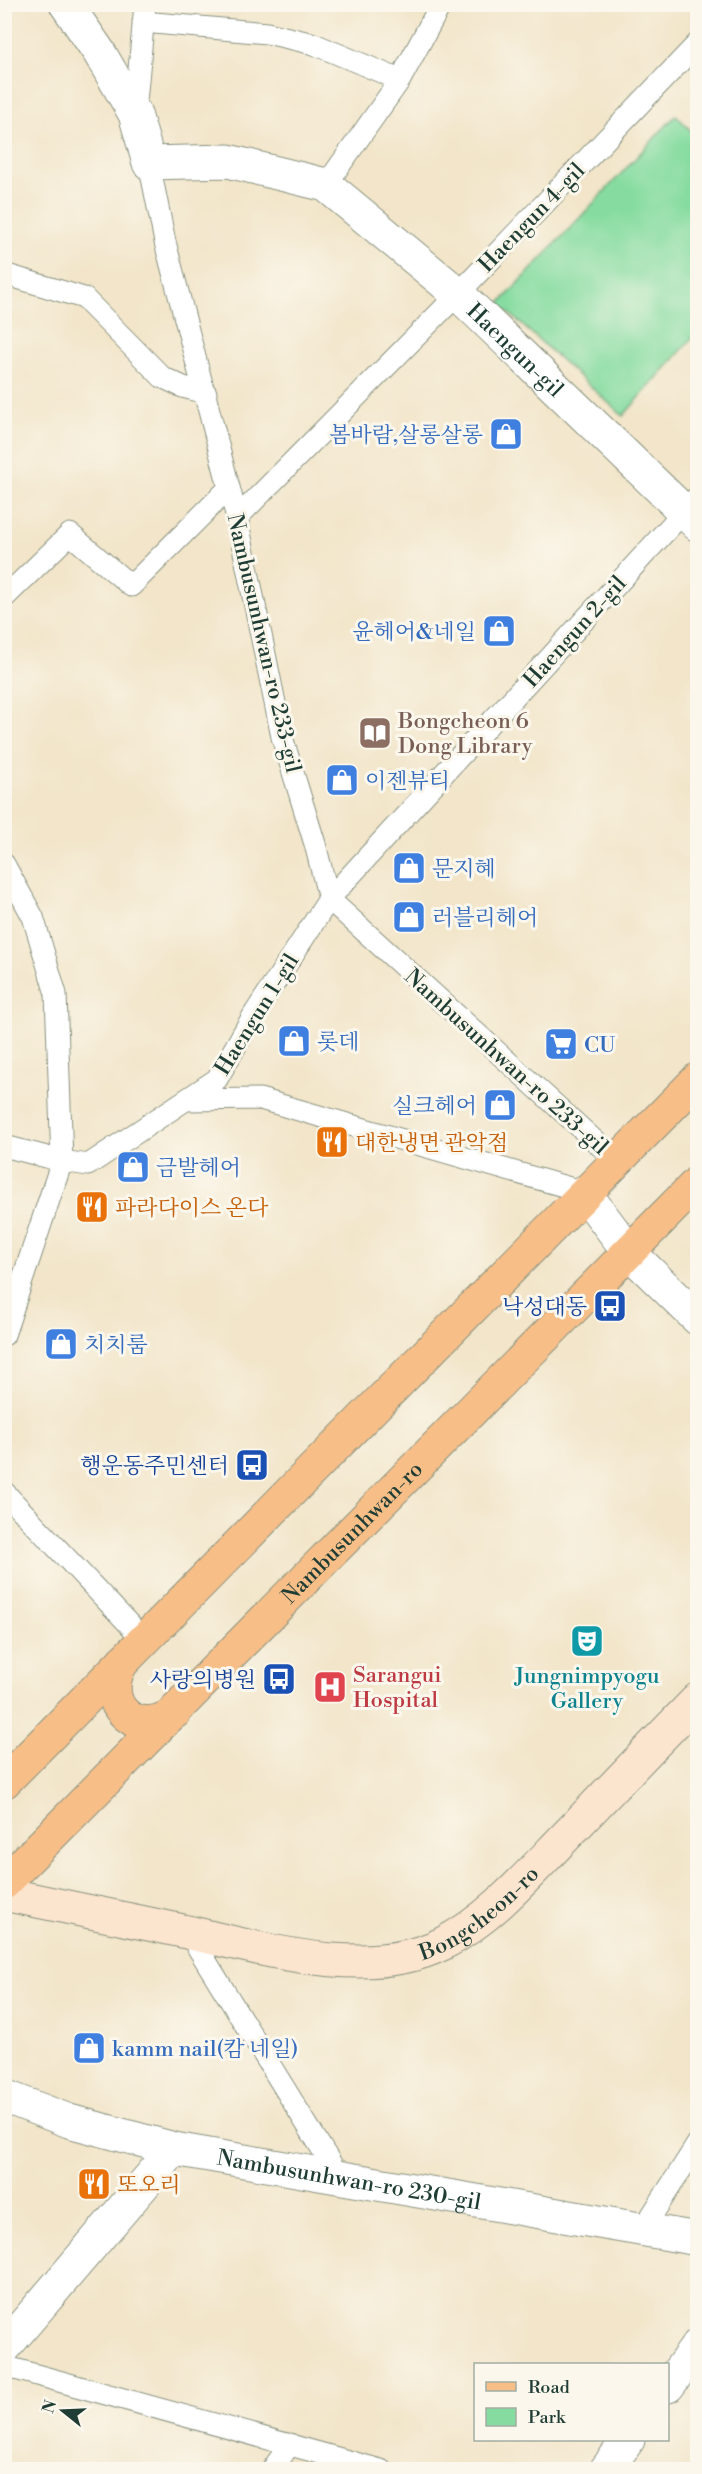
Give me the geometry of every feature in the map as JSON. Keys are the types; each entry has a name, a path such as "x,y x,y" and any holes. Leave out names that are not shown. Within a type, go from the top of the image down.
{"main road":[{"path":"4,1782 698,1079"},
{"name":"Nambusunhwan-ro","path":"4,1883 698,1182"},
{"path":"133,1651 113,1681 113,1692 123,1712 133,1719 155,1723 175,1712"},
{"name":"Bongcheon-ro","path":"4,1894 298,1955 344,1960 386,1959 425,1951 442,1944 474,1923 519,1885 698,1700"}],"street":[{"path":"66,4 99,52 135,114 149,164"},
{"name":"Haengun-gil","path":"149,164 228,161 326,185 458,294 693,511"},
{"path":"584,1192 629,1252 698,1319"},
{"name":"Nambusunhwan-ro 230-gil","path":"4,2096 69,2121 174,2149 338,2175 698,2239"},
{"path":"4,2348 174,2149"},
{"path":"669,2385 698,2345"},
{"path":"606,2469 627,2441"}],"lane":[{"path":"326,185 400,80 441,4"},
{"path":"135,114 144,13 267,33 314,44 400,80"},
{"name":"Haengun 4-gil","path":"237,518 458,294 698,43"},
{"name":"Nambusunhwan-ro 233-gil","path":"149,164 165,242 237,518 282,737 315,843 329,898 617,1161"},
{"path":"5,274 84,298 162,377 183,387 206,393"},
{"path":"4,598 70,534 130,586 229,488"},
{"name":"Haengun 2-gil","path":"329,898 693,511"},
{"path":"4,864 33,917 56,994 62,1161 4,1335"},
{"name":"Haengun 1-gil","path":"4,1146 62,1161 88,1165 217,1079 252,1016 329,898"},
{"path":"186,1100 260,1099 584,1192"},
{"path":"4,1492 133,1651"},
{"path":"188,1932 338,2175"},
{"path":"643,2229 698,2143"},
{"path":"4,2366 381,2469"},
{"path":"272,2469 290,2444"}],"green space":[{"path":"676,115 697,137 697,333 623,416 499,304"}],"place":[{"name":"봄바람,살롱살롱","path":"506,434"},
{"name":"윤헤어&네일","path":"499,631"},
{"name":"Bongcheon 6 Dong Library","path":"375,733"},
{"name":"이젠뷰티","path":"342,780"},
{"name":"문지혜","path":"409,868"},
{"name":"러블리헤어","path":"409,917"},
{"name":"롯데","path":"294,1041"},
{"name":"CU","path":"561,1044"},
{"name":"실크헤어","path":"500,1105"},
{"name":"대한냉면 관악점","path":"332,1142"},
{"name":"금발헤어","path":"133,1167"},
{"name":"파라다이스 온다","path":"92,1207"},
{"name":"낙성대동","path":"610,1306"},
{"name":"치치룸","path":"61,1344"},
{"name":"행운동주민센터","path":"252,1465"},
{"name":"Jungnimpyogu Gallery","path":"587,1641"},
{"name":"사랑의병원","path":"279,1679"},
{"name":"Sarangui Hospital","path":"330,1687"},
{"name":"kamm nail(캄 네일)","path":"89,2048"},
{"name":"또오리","path":"94,2184"}]}
